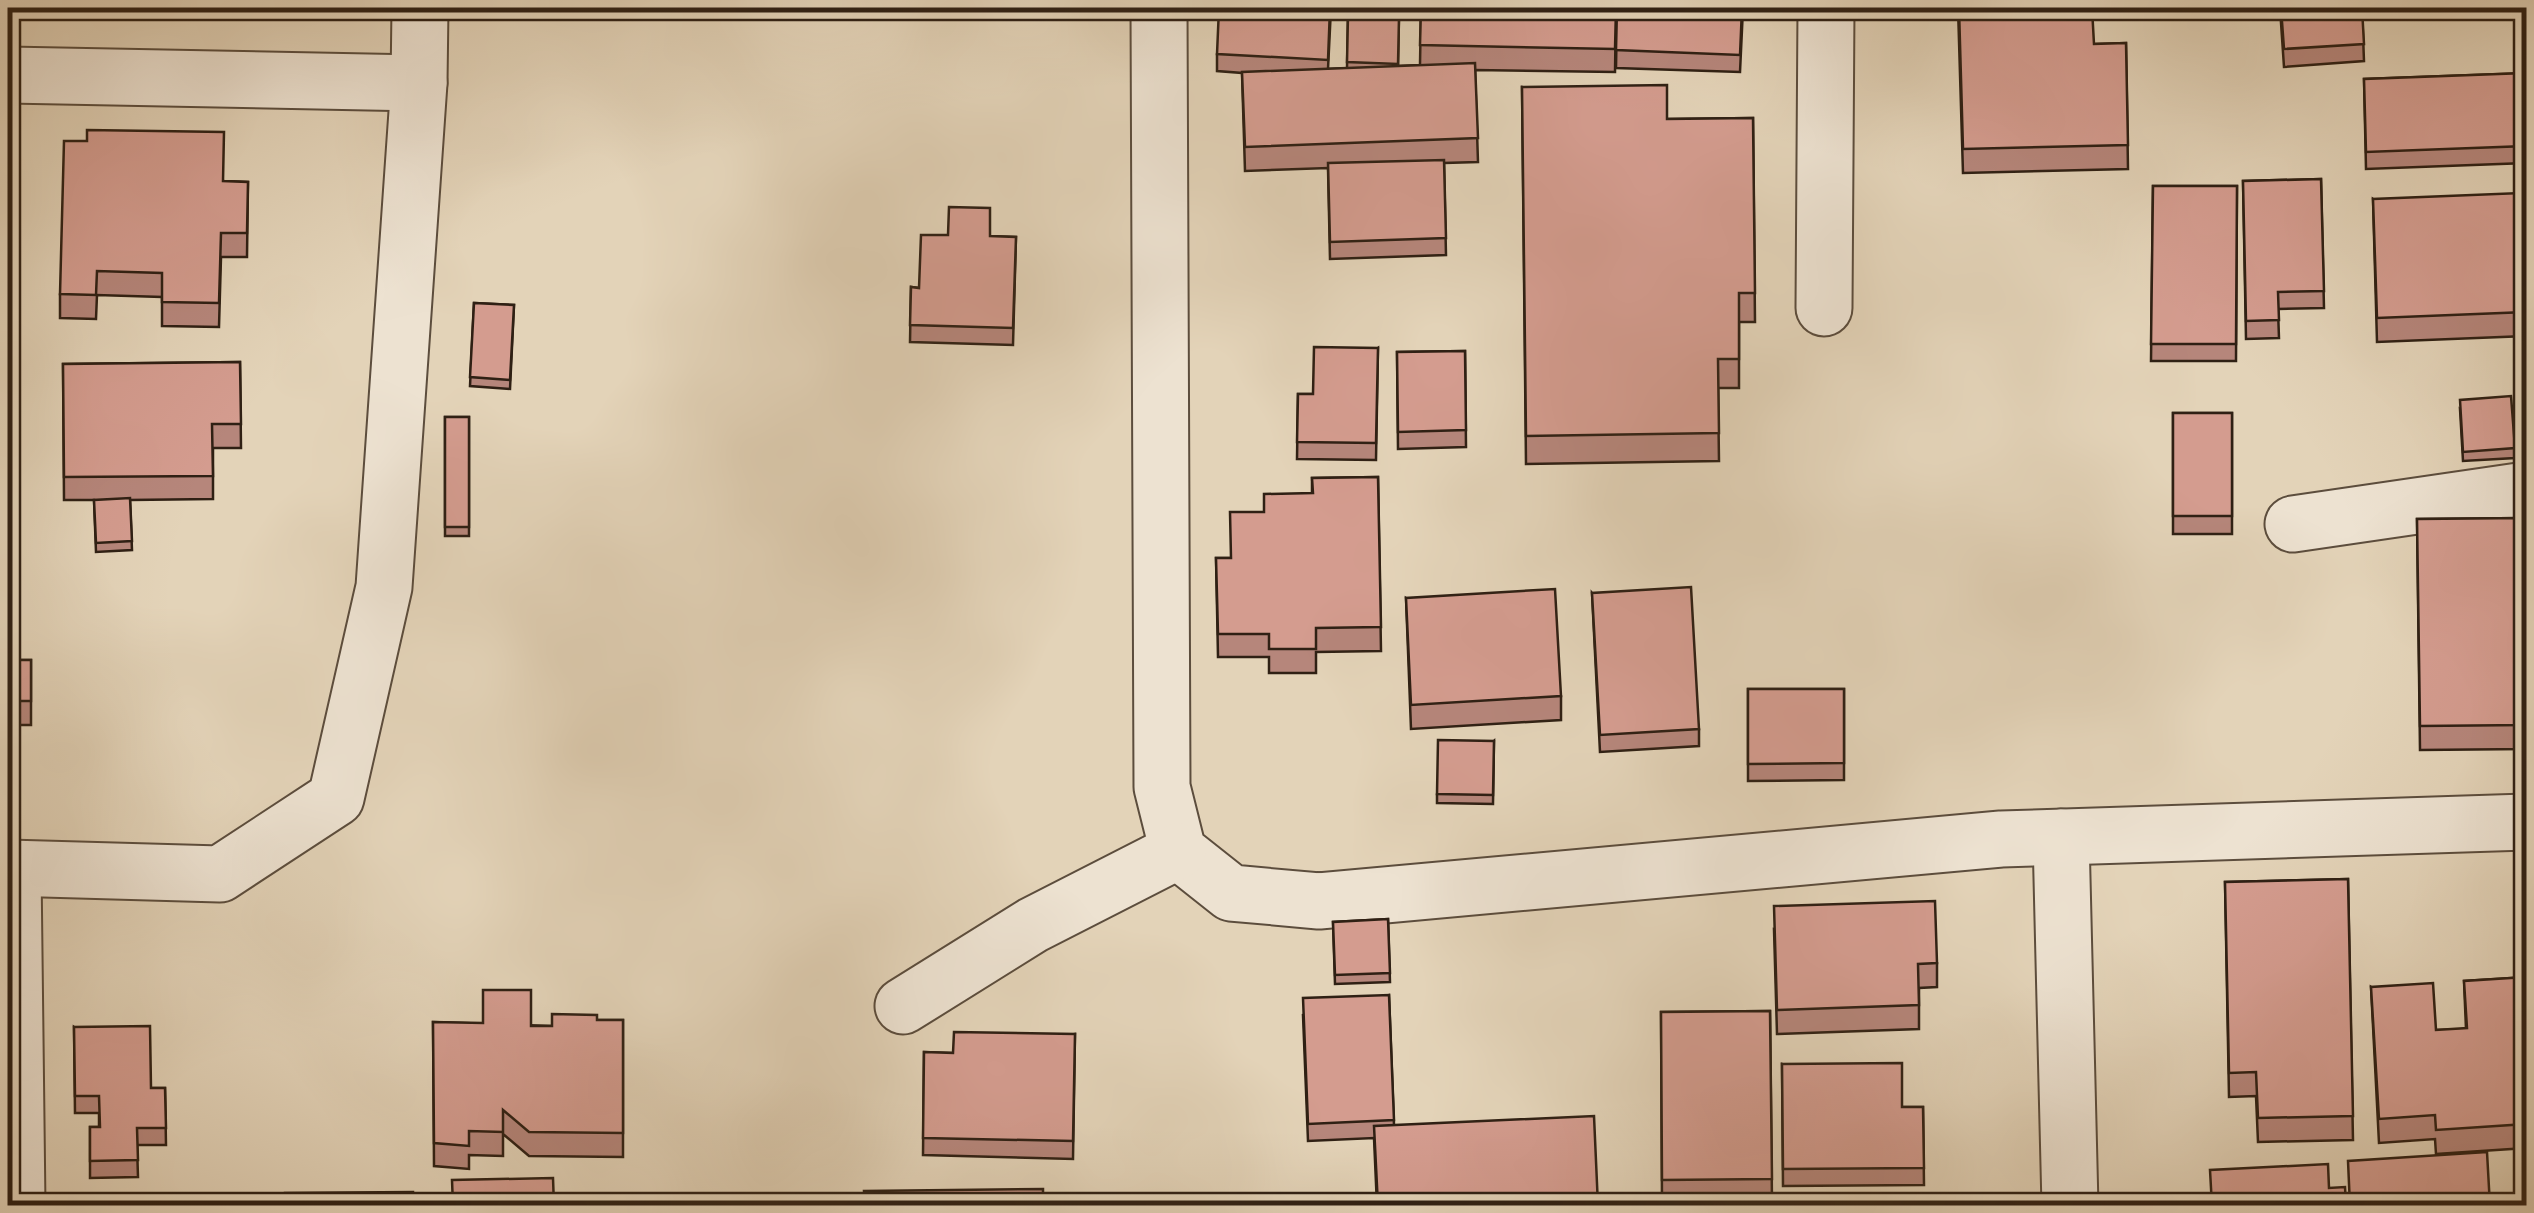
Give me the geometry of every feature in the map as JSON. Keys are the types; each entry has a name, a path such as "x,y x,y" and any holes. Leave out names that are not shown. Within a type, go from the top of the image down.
{"street":[{"path":"16,1206 10,869 220,874 336,798 384,587 419,83 420,8"},
{"path":"1159,8 1162,787 1178,852 1232,893 1319,901 2001,839 2526,822"},
{"path":"1824,308 1826,8"},
{"path":"8,75 419,83"},
{"path":"2293,524 2526,490"},
{"path":"2060,837 2070,1206"},
{"path":"904,1006 1033,924 1178,852"}],"building":[{"path":"1219,8 1330,8 1328,60 1217,54"},
{"path":"1421,8 1616,8 1615,49 1420,45"},
{"path":"1617,8 1742,8 1740,55 1616,50"},
{"path":"1959,8 2092,8 2094,44 2126,43 2128,145 1963,149"},
{"path":"2281,8 2362,8 2364,44 2284,49"},
{"path":"1348,15 1399,17 1398,64 1347,62"},
{"path":"1475,63 1478,138 1245,147 1242,72"},
{"path":"2526,73 2526,146 2366,152 2364,79"},
{"path":"1667,85 1667,119 1753,118 1755,293 1739,293 1739,359 1718,359 1719,433 1526,436 1522,87"},
{"path":"87,130 224,132 223,181 248,182 247,233 221,233 219,303 162,302 162,273 97,271 96,295 60,294 64,141 87,141"},
{"path":"1444,160 1446,238 1330,242 1328,163"},
{"path":"2321,179 2324,291 2278,292 2279,320 2246,321 2243,181"},
{"path":"2153,186 2237,186 2236,344 2151,344"},
{"path":"2521,193 2526,312 2377,318 2373,199"},
{"path":"949,207 990,208 990,236 1016,237 1013,328 910,325 911,287 919,288 921,235 948,235"},
{"path":"474,303 514,305 510,380 470,377"},
{"path":"1314,347 1378,348 1376,443 1297,442 1298,394 1313,394"},
{"path":"1465,351 1466,430 1398,432 1397,352"},
{"path":"240,362 241,424 212,424 213,476 64,477 63,364"},
{"path":"2511,396 2515,448 2463,452 2460,400"},
{"path":"2173,413 2232,413 2232,516 2173,516"},
{"path":"445,417 469,417 469,527 445,527"},
{"path":"1378,477 1381,627 1316,628 1316,649 1269,649 1269,634 1218,634 1216,558 1231,558 1230,512 1264,512 1264,494 1313,493 1312,478"},
{"path":"130,498 132,541 96,543 94,500"},
{"path":"2526,518 2526,725 2420,726 2417,519"},
{"path":"8,577 14,577 13,660 31,660 31,701 11,701 10,737 8,737"},
{"path":"1691,587 1699,729 1600,735 1592,593"},
{"path":"1555,589 1561,696 1411,705 1406,598"},
{"path":"1748,689 1844,689 1844,763 1748,764"},
{"path":"1438,740 1494,741 1493,795 1437,794"},
{"path":"2348,879 2353,1116 2258,1118 2256,1072 2229,1073 2225,882"},
{"path":"1935,901 1937,963 1918,964 1919,1005 1777,1010 1774,906"},
{"path":"1388,919 1390,973 1335,975 1333,922"},
{"path":"2526,977 2526,1124 2436,1130 2435,1115 2379,1119 2371,987 2433,983 2436,1030 2467,1028 2464,981"},
{"path":"483,990 531,990 531,1026 552,1026 552,1014 623,1020 623,1133 529,1132 503,1110 503,1132 469,1131 469,1146 434,1143 433,1022 483,1023"},
{"path":"1389,995 1394,1120 1308,1124 1303,998"},
{"path":"1770,1011 1772,1179 1662,1180 1661,1012"},
{"path":"150,1026 151,1088 165,1088 166,1128 137,1128 138,1160 90,1161 90,1127 100,1127 99,1096 75,1096 74,1027"},
{"path":"954,1032 1075,1034 1073,1141 923,1138 924,1052 953,1053"},
{"path":"1902,1063 1902,1107 1923,1107 1924,1168 1783,1169 1782,1064"},
{"path":"1594,1116 1598,1206 1378,1206 1374,1126"},
{"path":"2487,1152 2490,1206 2350,1206 2348,1161"},
{"path":"2328,1164 2329,1188 2345,1187 2346,1206 2212,1206 2210,1170"},
{"path":"553,1178 554,1206 453,1206 452,1180"},
{"path":"1043,1189 1043,1206 865,1206 864,1191"},
{"path":"413,1192 413,1206 285,1206 285,1193"},
{"path":"238,1198 238,1206 137,1206 137,1200"},
{"path":"1939,1199 1939,1206 1789,1206 1789,1200"}]}
